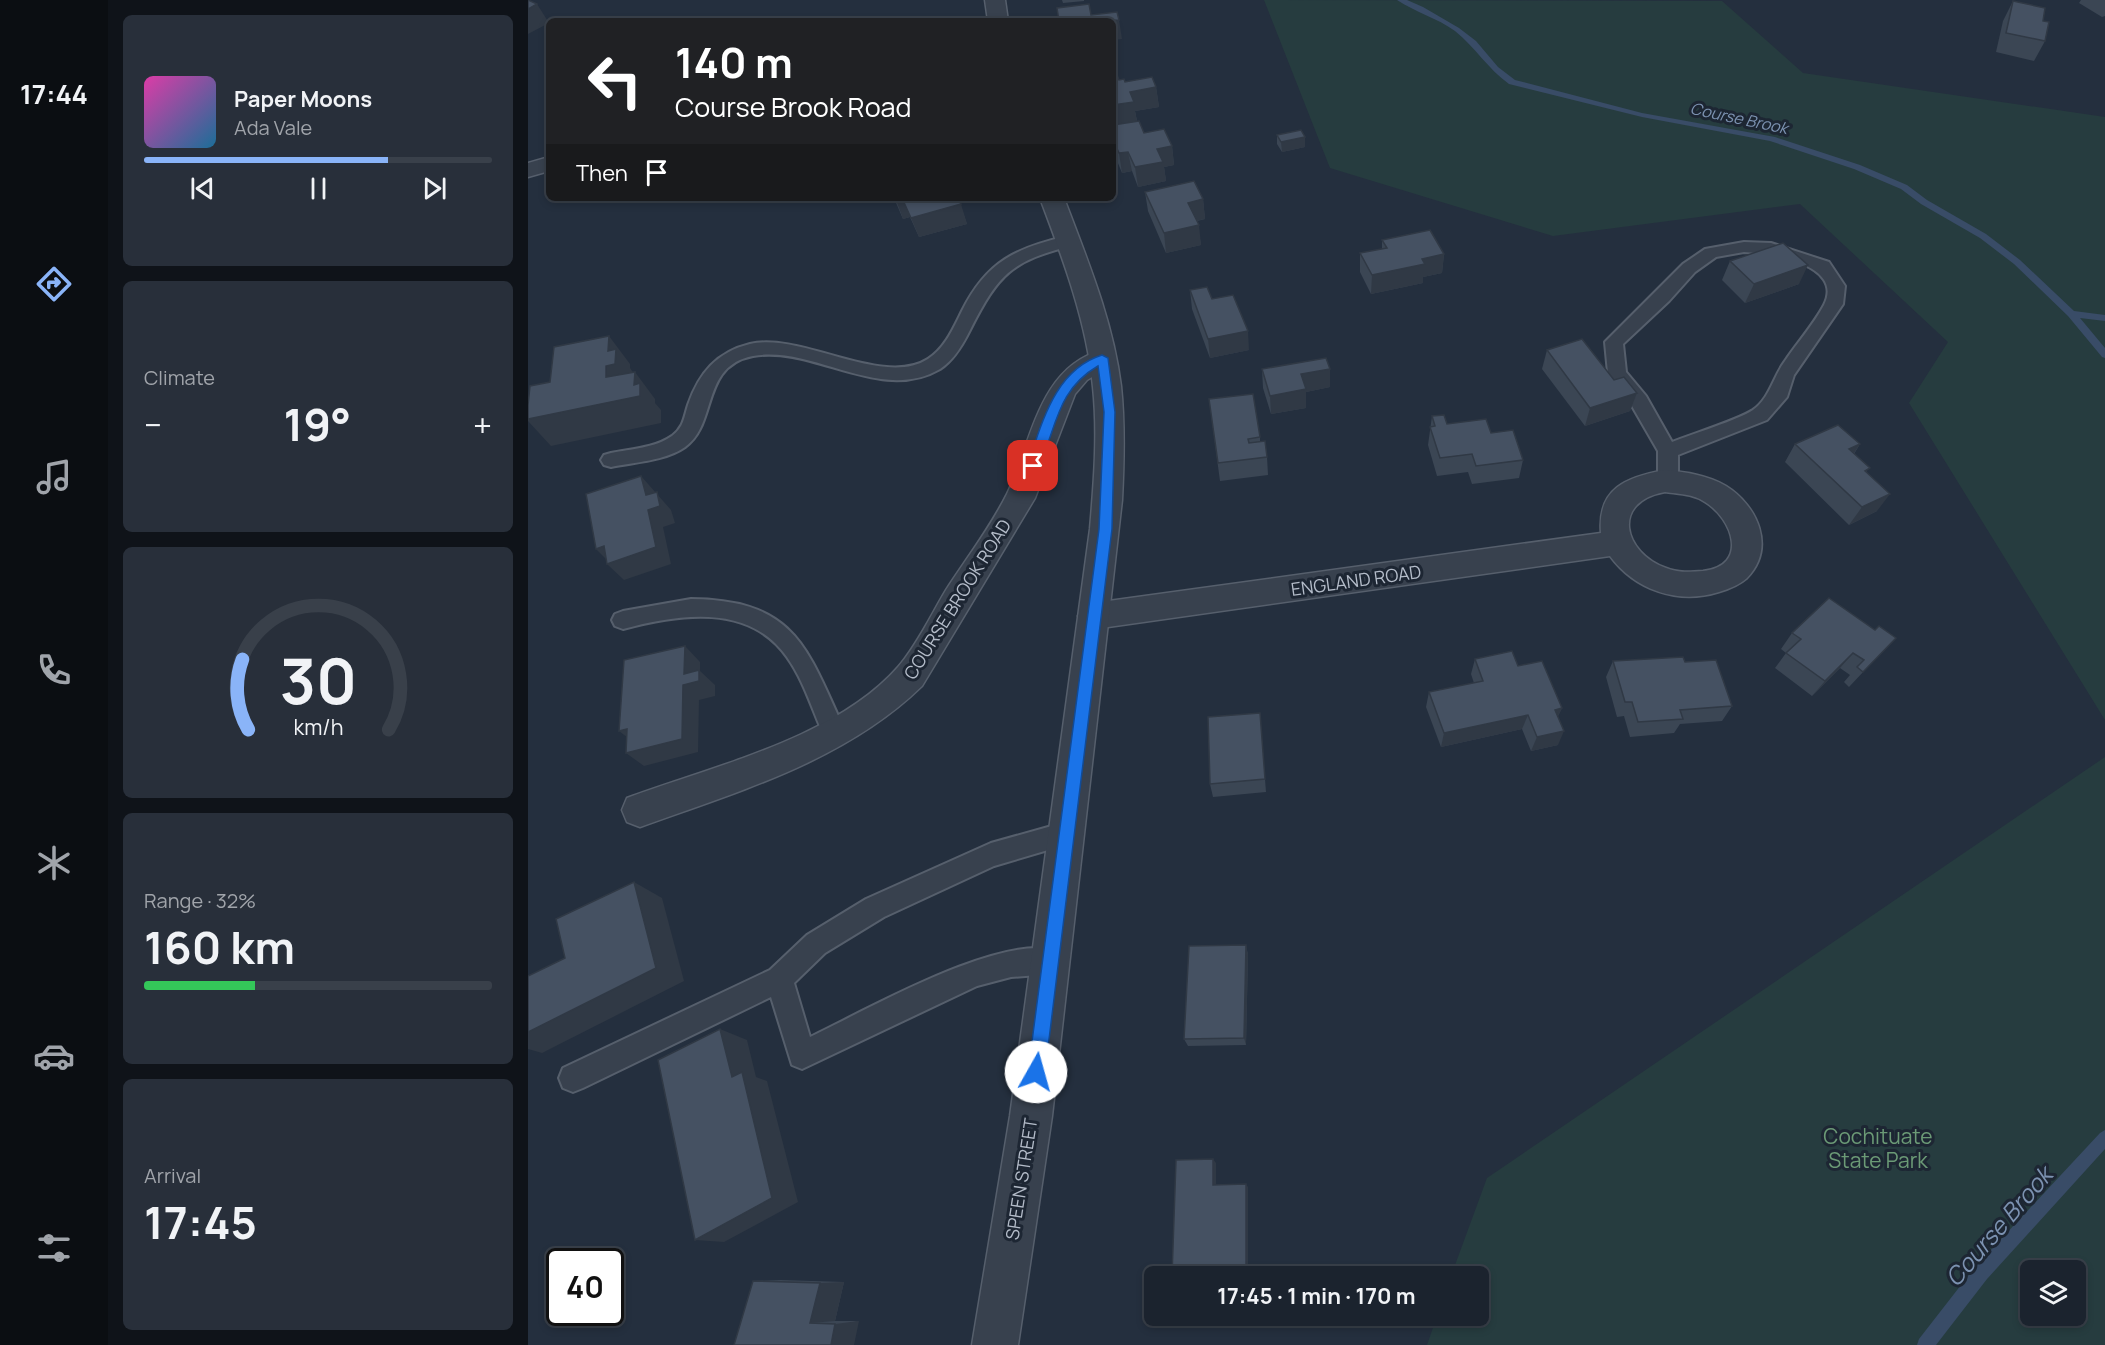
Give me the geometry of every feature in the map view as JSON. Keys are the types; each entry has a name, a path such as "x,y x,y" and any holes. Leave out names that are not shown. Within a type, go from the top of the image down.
{"street":[{"path":"995,0 998,18"},
{"path":"528,170 546,165"},
{"name":"SPEEN STREET","path":"995,1345 1031,1116 1106,529 1109,470 1109,412 1102,358 1089,301 1053,201"},
{"name":"COURSE BROOK ROAD","path":"640,810 741,774 834,733 865,716 893,696 910,676 1020,498 1054,408 1065,389 1077,373 1102,358"},
{"path":"1668,481 1706,489 1723,499 1737,512 1745,527 1748,543 1745,558 1736,571 1722,580 1704,585 1683,585 1662,580 1643,571 1628,559 1617,543 1612,528 1614,513 1621,500 1633,489 1649,483 1668,481"},
{"name":"ENGLAND ROAD","path":"1094,616 1617,543"}],"lane":[{"path":"611,460 671,446 685,437 693,425 704,384 712,372 736,355 749,351 767,348 784,349 892,373 921,369 937,363 948,354 988,282 998,271 1029,252 1068,241"},
{"path":"1668,451 1760,415 1780,392 1785,374 1834,304 1836,286 1823,266 1771,248 1744,247 1711,253 1689,268 1663,297 1614,342 1617,373 1639,400 1668,451 1668,481"},
{"path":"623,620 651,611 705,606 759,620 777,632 794,649 834,733"},
{"path":"573,1078 779,979 816,944 875,908 991,855 1066,834"},
{"path":"779,979 802,1055 972,974 1012,962 1051,961"}],"green space":[{"path":"1264,0 1722,1 1803,73 2105,117 2105,720 1909,403 1948,342 1800,204 1553,236 1330,168"},
{"name":"Cochituate State Park","path":"2105,757 2105,1345 1427,1345 1434,1326 1489,1326 1489,1266 1455,1266 1487,1178"}],"building":[{"path":"528,0 537,4 528,9"},
{"path":"2013,1 2045,8 2043,21 2049,22 2045,41 2006,33"},
{"path":"1089,4 1091,15 1117,12 1119,20 1116,20 1116,18 1059,18 1057,8"},
{"path":"1116,72 1119,80 1124,79 1125,82 1152,77 1156,87 1130,92 1134,102 1116,105"},
{"path":"1139,121 1144,133 1164,129 1172,146 1157,149 1163,162 1135,167 1128,152 1119,153 1116,146 1116,125"},
{"path":"1301,130 1305,137 1281,142 1277,135"},
{"path":"1194,181 1203,199 1188,203 1199,225 1164,233 1145,192"},
{"path":"903,201 960,201 961,204 911,218"},
{"path":"1430,230 1444,254 1422,259 1425,264 1372,275 1360,253 1387,248 1382,240"},
{"path":"1783,243 1808,265 1754,284 1730,261"},
{"path":"1207,287 1212,299 1233,295 1248,331 1208,339 1190,290"},
{"path":"609,336 608,351 616,349 615,364 606,366 606,377 635,372 634,385 640,383 640,396 528,419 530,386 550,382 554,347"},
{"path":"1582,339 1614,380 1624,377 1637,393 1590,408 1547,350"},
{"path":"1326,358 1330,369 1301,374 1306,389 1270,396 1262,369"},
{"path":"1253,394 1260,437 1248,439 1249,443 1265,441 1267,457 1218,463 1209,399"},
{"path":"1444,415 1447,424 1486,419 1491,433 1513,430 1523,460 1476,466 1472,454 1440,458 1430,427 1435,426 1432,416"},
{"path":"1838,425 1860,444 1849,449 1870,468 1865,471 1890,494 1862,507 1795,444"},
{"path":"641,476 646,495 657,492 660,506 648,510 656,547 607,564 604,546 596,549 586,494"},
{"path":"1829,598 1875,630 1879,626 1896,638 1863,672 1857,667 1864,660 1853,653 1825,681 1786,653 1801,639 1792,633"},
{"path":"685,646 684,674 699,670 699,681 683,685 682,739 626,753 627,729 619,731 624,660"},
{"path":"1512,651 1518,666 1542,661 1562,708 1555,710 1564,731 1537,737 1528,715 1444,733 1429,692 1483,681 1475,659"},
{"path":"1683,657 1685,662 1716,660 1732,706 1680,710 1683,719 1638,722 1632,702 1625,702 1613,661"},
{"path":"1260,713 1265,779 1210,784 1208,717"},
{"path":"634,882 656,968 528,1032 528,976 565,958 556,919"},
{"path":"1246,945 1244,1038 1184,1039 1189,946"},
{"path":"720,1029 732,1077 742,1072 772,1198 695,1240 658,1060"},
{"path":"1213,1159 1213,1185 1246,1184 1246,1266 1172,1266 1176,1160"},
{"path":"753,1281 820,1283 810,1323 835,1324 831,1345 734,1345"}],"waterway":[{"name":"Course Brook","path":"1401,0 1457,29 1512,82 1642,115 1772,139 1857,167 1904,187 1924,202 1983,236 2017,262 2071,314"},
{"path":"2071,314 2105,318"},
{"name":"Course Brook","path":"2071,314 2105,355"},
{"name":"Course Brook","path":"1925,1345 1981,1273 2105,1138"}],"route":[{"path":"1033,466 1054,408 1065,389 1077,373 1102,358 1109,412 1106,529 1036,1072"}]}
